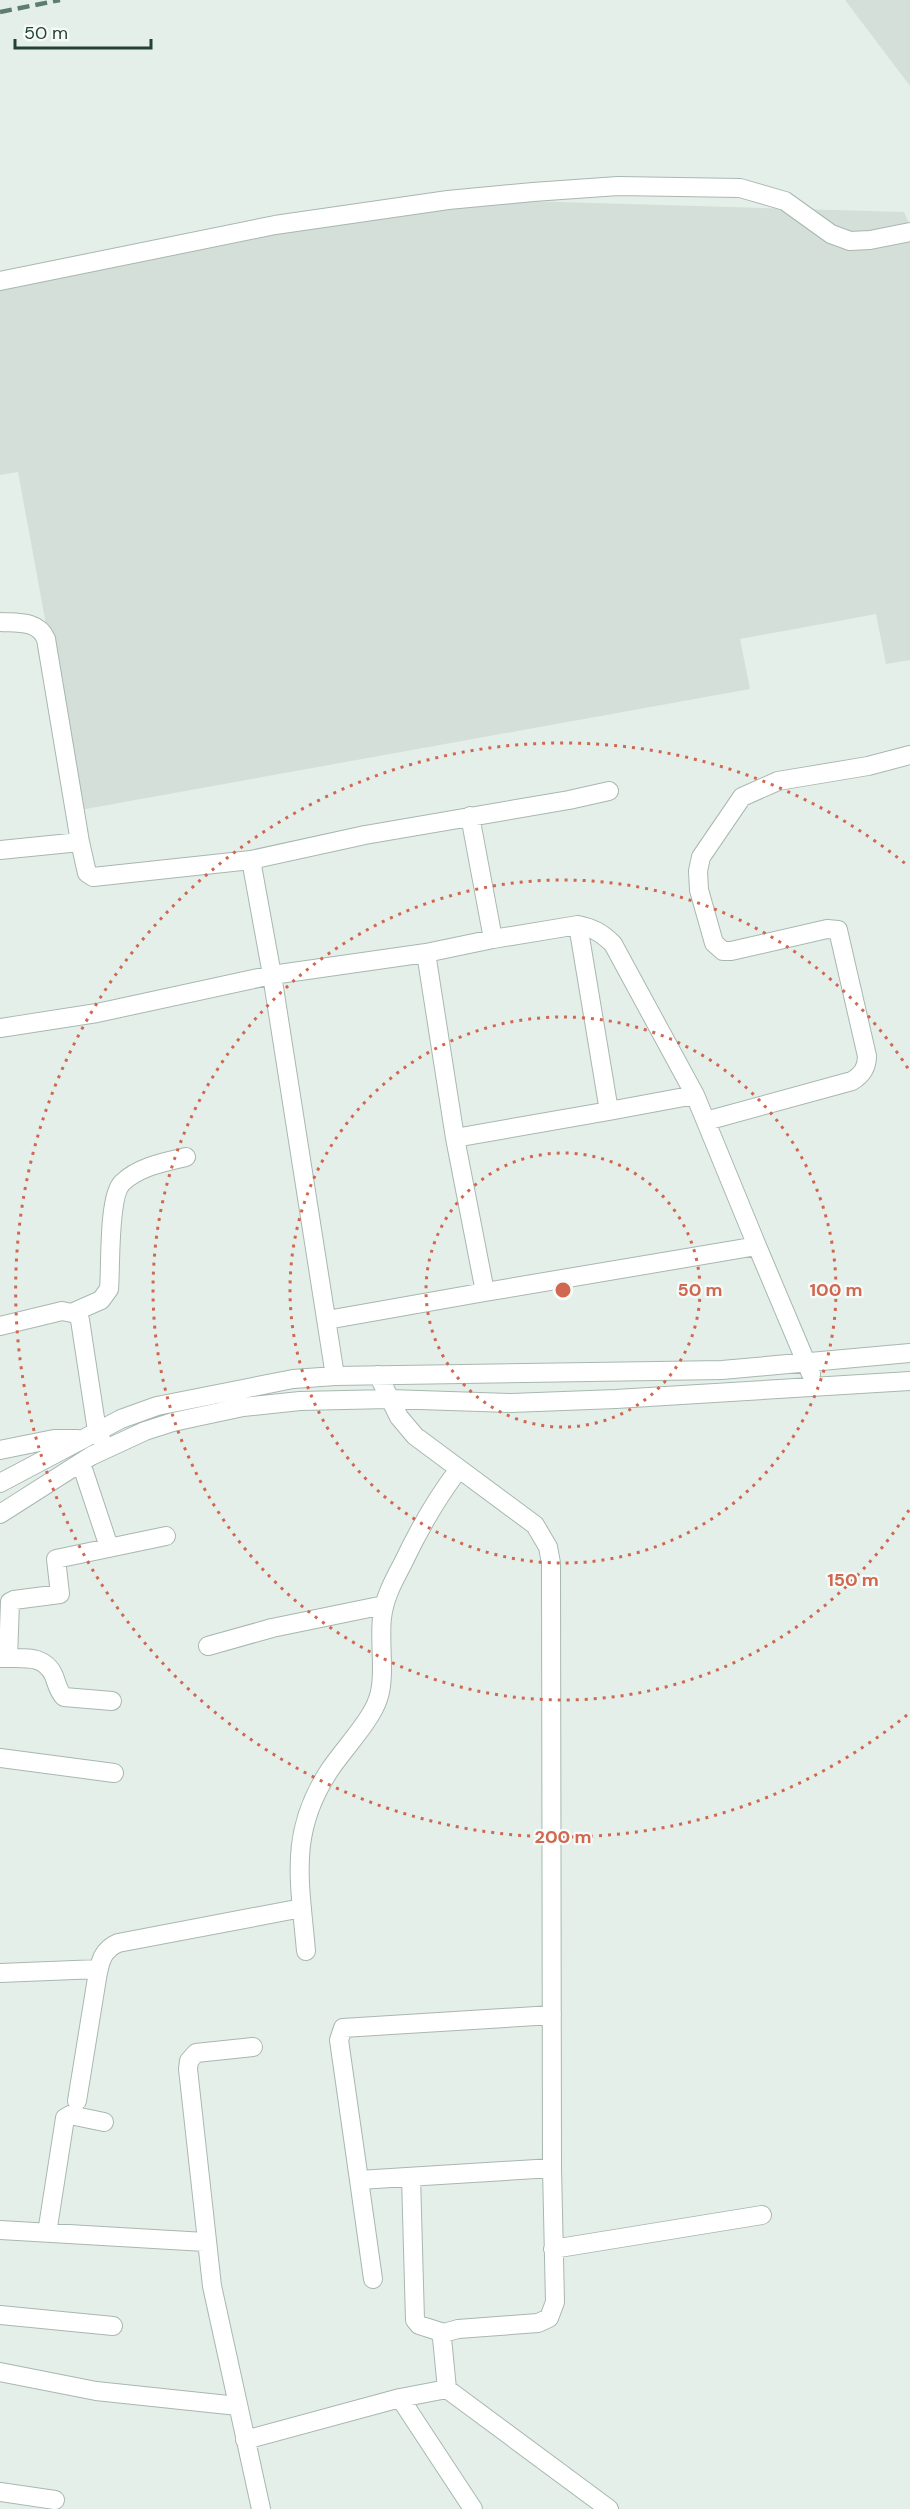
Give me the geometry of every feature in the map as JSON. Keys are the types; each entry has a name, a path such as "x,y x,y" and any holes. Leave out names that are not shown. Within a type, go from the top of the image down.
{"street":[{"path":"0,281 275,225 458,199 618,186 740,188 785,201 831,234 850,241 870,240 910,232"},
{"path":"0,622 32,625 40,630 46,639 80,842 87,873 93,877 251,860 365,835 609,791"},
{"path":"720,1117 852,1081 861,1076 867,1056 838,930 827,929 723,951 714,943 699,890 698,871 701,857 742,797 754,790 778,781 848,770 910,755"},
{"path":"470,816 493,939"},
{"path":"0,850 80,842"},
{"path":"251,860 272,975 334,1376"},
{"path":"578,925 609,1111"},
{"path":"0,1028 97,1012 272,975 426,953 578,925 592,928 604,934 613,944 695,1095 720,1117 758,1246 817,1387"},
{"path":"426,953 455,1138 485,1292"},
{"path":"455,1138 695,1095"},
{"path":"0,1326 62,1311 74,1312 101,1300 109,1289 113,1205 119,1187 139,1172 157,1164 186,1157"},
{"path":"327,1320 758,1246"},
{"path":"74,1312 80,1320 89,1435 105,1449"},
{"path":"0,1483 89,1435 157,1406 293,1379 378,1375 723,1370 910,1353"},
{"path":"559,1372 563,1401"},
{"path":"378,1375 389,1399 415,1436 535,1526 548,1547 551,1563 552,2168 555,2302 549,2318 538,2323 458,2329 444,2333 419,2325 415,2320 411,2177"},
{"path":"0,1514 81,1462 145,1431 173,1422 243,1407 300,1401 389,1399 511,1403 563,1401 910,1381"},
{"path":"0,1450 54,1439 89,1435"},
{"path":"81,1462 109,1547"},
{"path":"306,1951 298,1872 299,1847 304,1820 328,1772 378,1701 384,1605 420,1527 438,1497 459,1469"},
{"path":"112,1701 64,1697 59,1692 53,1674 42,1661 4,1658 10,1602 59,1595 62,1592 56,1559 166,1536"},
{"path":"207,1646 272,1628 384,1605"},
{"path":"0,1758 114,1773"},
{"path":"77,2102 99,1969 105,1952 118,1943 302,1908"},
{"path":"0,1973 99,1969"},
{"path":"374,2279 339,2040 343,2028 552,2015"},
{"path":"253,2047 196,2053 189,2061 188,2070 205,2242 212,2286 245,2440 256,2508"},
{"path":"47,2233 65,2118 70,2115 104,2122"},
{"path":"359,2180 552,2168"},
{"path":"553,2249 762,2214"},
{"path":"0,2230 205,2242"},
{"path":"0,2315 113,2326"},
{"path":"444,2333 442,2338 447,2389"},
{"path":"0,2372 96,2391 238,2406"},
{"path":"245,2440 400,2398 447,2389 609,2509"},
{"path":"400,2398 473,2509"},
{"path":"0,2492 55,2499"}],"shaded area":[{"path":"845,0 910,0 910,86"},
{"path":"452,199 904,212 910,226 910,660 886,664 876,614 740,639 750,689 80,810 18,472 0,475 0,274"}],"railway":[{"path":"0,12 60,0"}]}
